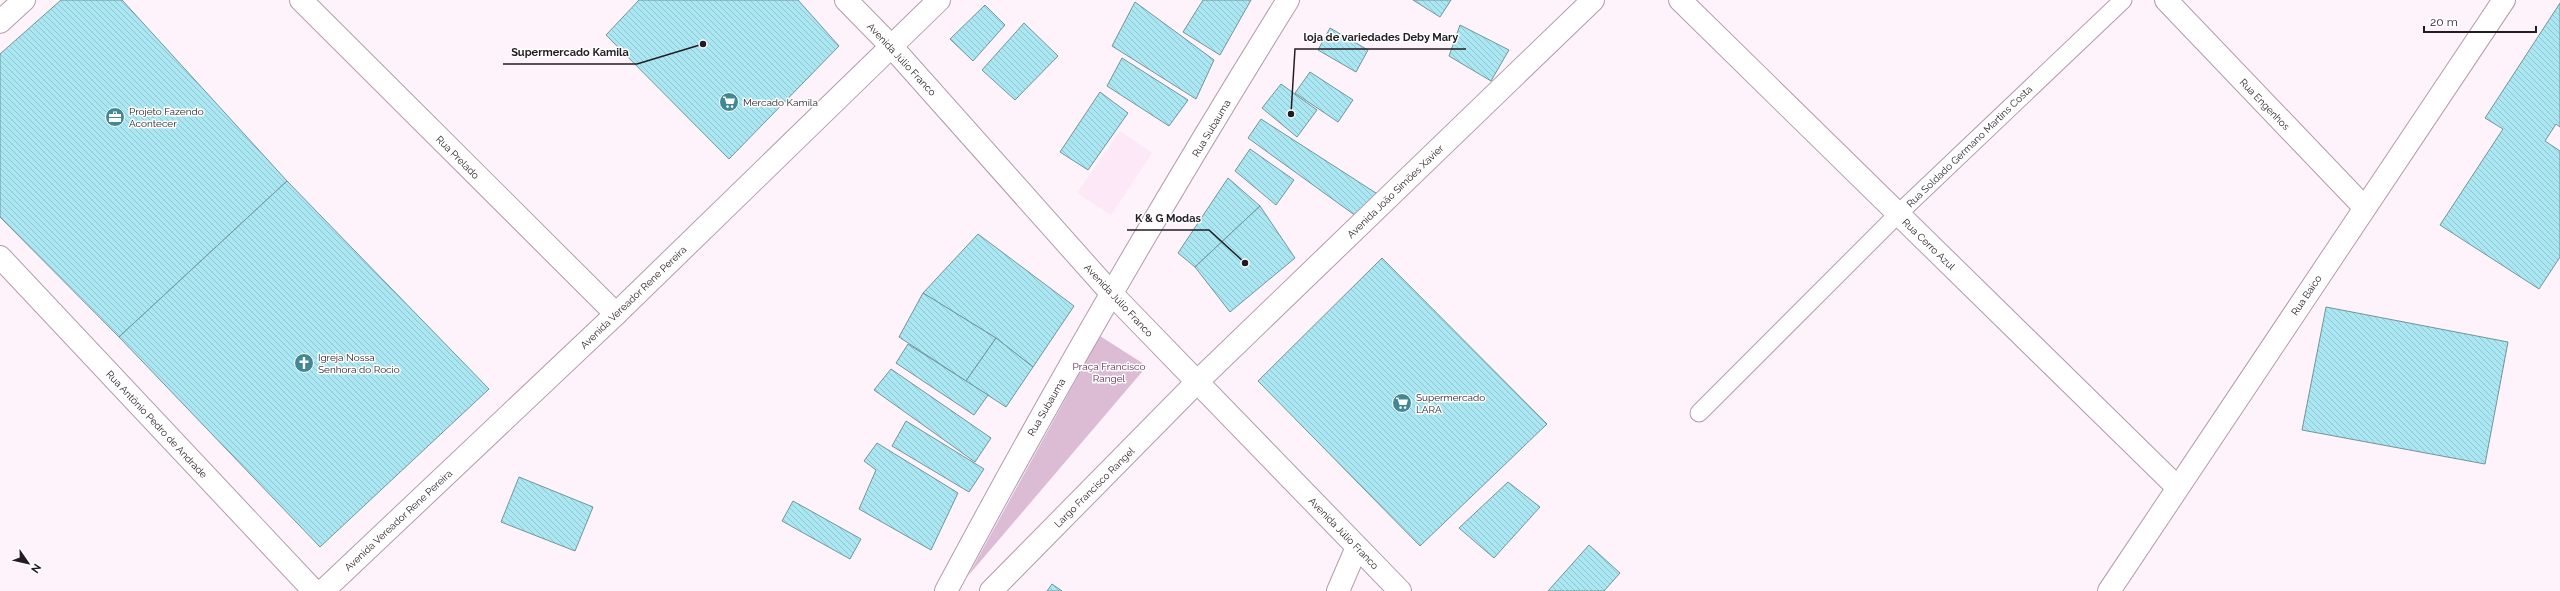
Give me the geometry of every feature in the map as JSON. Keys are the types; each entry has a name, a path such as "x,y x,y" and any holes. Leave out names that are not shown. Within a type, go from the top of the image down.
{"street":[{"path":"0,22 24,0"},
{"name":"Rua Prelado","path":"301,0 616,314"},
{"name":"Avenida Júlio Franco","path":"846,0 891,46 1111,293 1400,591"},
{"name":"Avenida Vereador Rene Pereira","path":"323,591 616,314 938,0"},
{"name":"Rua Subauma","path":"946,591 1017,457 1111,293 1288,0"},
{"name":"Avenida João Simões Xavier","path":"1197,382 1593,0"},
{"name":"Rua Cerro Azul","path":"1680,0 2177,488"},
{"name":"Rua Engenhos","path":"2166,0 2364,207"},
{"name":"Rua Baico","path":"2109,591 2364,207 2504,0"},
{"name":"Rua Antônio Pedro de Andrade","path":"0,258 314,591"},
{"name":"Largo Francisco Rangel","path":"991,591 1197,382"},
{"path":"1338,591 1357,547"}],"lane":[{"name":"Rua Soldado Germano Martins Costa","path":"1699,413 1898,214 2123,0"}],"shaded area":[{"path":"1120,131 1152,153 1111,215 1077,193"}],"green space":[{"name":"Praça Francisco Rangel","path":"1100,336 1147,366 968,576"}],"building":[{"name":"Projeto Fazendo Acontecer","path":"61,0 122,0 287,181 119,337 0,217 0,54"},
{"name":"Mercado Kamila","path":"639,0 798,0 839,46 729,159 606,35"},
{"path":"1203,0 1251,0 1220,55 1183,32"},
{"path":"1413,0 1451,0 1440,17"},
{"path":"1135,2 1214,60 1196,99 1112,46"},
{"path":"2560,3 2560,127 2556,124 2545,141 2560,151 2560,257 2539,289 2440,225 2503,129 2485,118"},
{"path":"985,5 1005,25 973,61 950,39"},
{"path":"1024,23 1058,56 1015,100 982,70"},
{"path":"1460,25 1509,50 1491,81 1449,56"},
{"path":"1330,28 1368,50 1356,72 1318,50"},
{"path":"1122,58 1188,100 1169,126 1107,86"},
{"path":"1310,72 1353,100 1338,122 1295,93"},
{"path":"1281,84 1317,110 1297,137 1262,108"},
{"path":"1100,92 1128,113 1088,170 1060,152"},
{"path":"1261,119 1379,195 1356,216 1248,138"},
{"path":"1250,149 1294,180 1276,205 1235,171"},
{"path":"1228,178 1260,206 1195,267 1178,253"},
{"name":"Igreja Nossa Senhora do Rocio","path":"287,181 489,389 320,547 119,337"},
{"path":"1260,206 1295,258 1230,312 1195,267"},
{"path":"978,234 1074,306 1033,367 996,338 923,293"},
{"name":"Supermercado LARA","path":"1382,258 1547,424 1420,546 1258,381"},
{"path":"923,293 996,338 966,381 899,337"},
{"path":"2326,307 2508,342 2485,464 2302,430"},
{"path":"996,338 1033,367 1006,407 966,381"},
{"path":"908,344 988,395 974,415 896,363"},
{"path":"891,369 991,438 975,462 874,390"},
{"path":"906,421 984,469 969,492 892,446"},
{"path":"877,443 958,493 931,550 859,509 876,470 864,461"},
{"path":"519,477 593,507 575,551 501,522"},
{"path":"1508,482 1540,507 1494,558 1459,528"},
{"path":"793,501 861,539 850,559 782,521"},
{"path":"1589,545 1620,573 1604,591 1548,591"},
{"path":"1052,584 1062,591 1047,591"}],"place":[{"name":"Supermercado Kamila","path":"703,44"},
{"name":"Mercado Kamila","path":"729,102"},
{"name":"loja de variedades Deby Mary","path":"1291,114"},
{"name":"Projeto Fazendo Acontecer","path":"115,117"},
{"name":"K & G Modas","path":"1245,263"},
{"name":"Igreja Nossa Senhora do Rocio","path":"304,363"},
{"name":"Supermercado LARA","path":"1402,403"}]}
